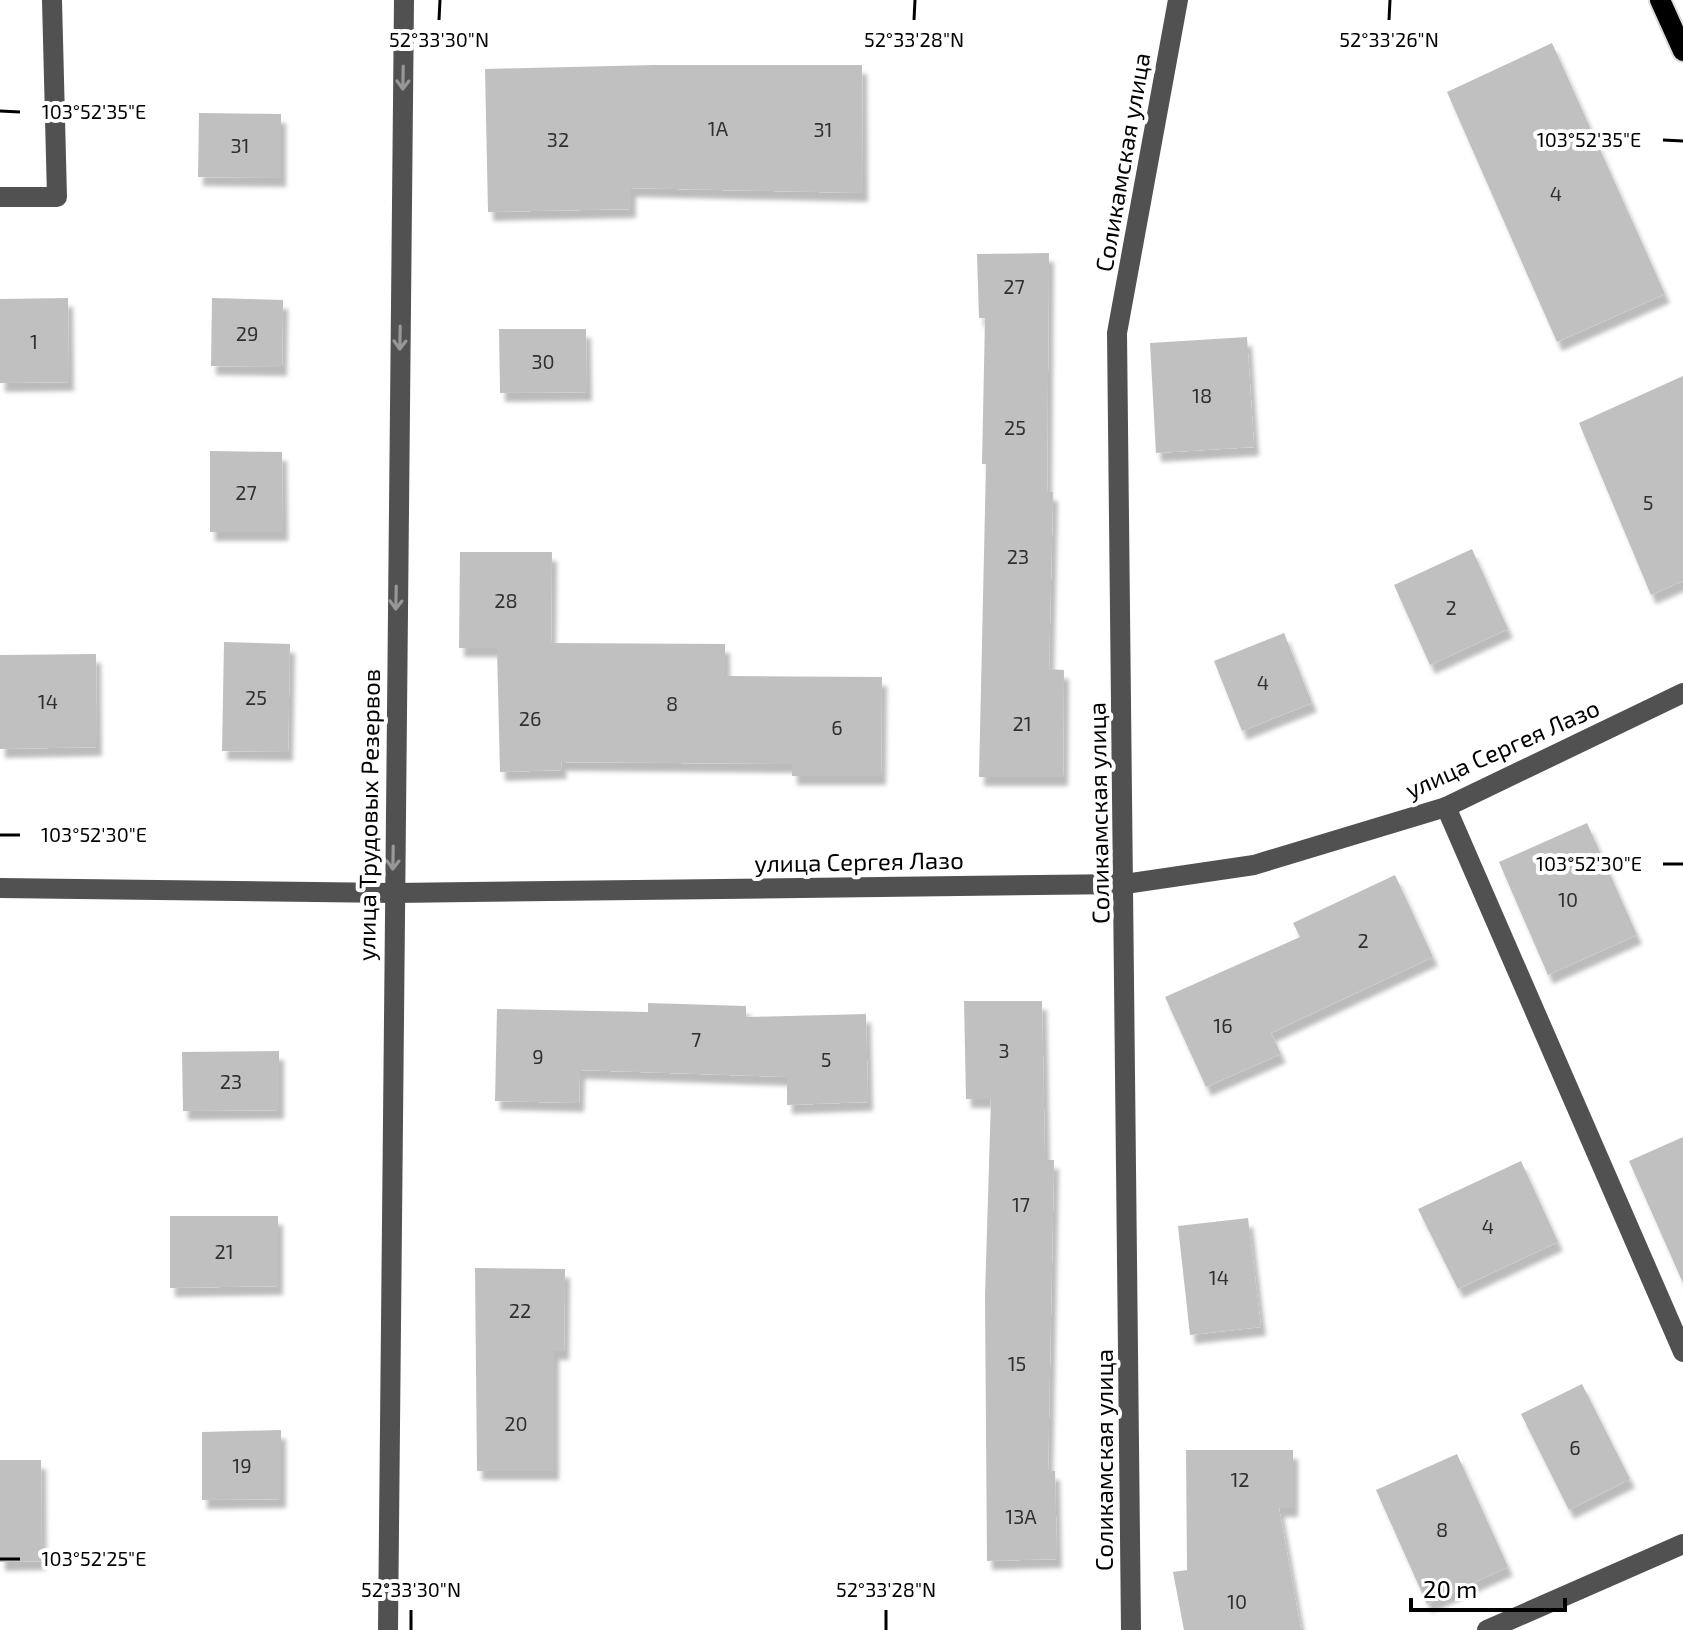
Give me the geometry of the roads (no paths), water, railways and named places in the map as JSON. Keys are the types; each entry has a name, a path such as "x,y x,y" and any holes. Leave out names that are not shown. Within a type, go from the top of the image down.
{"main road":[{"path":"1660,0 1683,51"}],"street":[{"path":"0,197 57,197 52,0"},
{"name":"улица Трудовых Резервов","path":"388,1630 404,0"},
{"name":"Соликамская улица","path":"1131,1630 1117,333 1178,0"},
{"name":"улица Сергея Лазо","path":"0,888 393,893 1125,884 1254,865 1446,807 1683,693"},
{"path":"1446,807 1683,1352"},
{"path":"1487,1630 1683,1544"}]}
